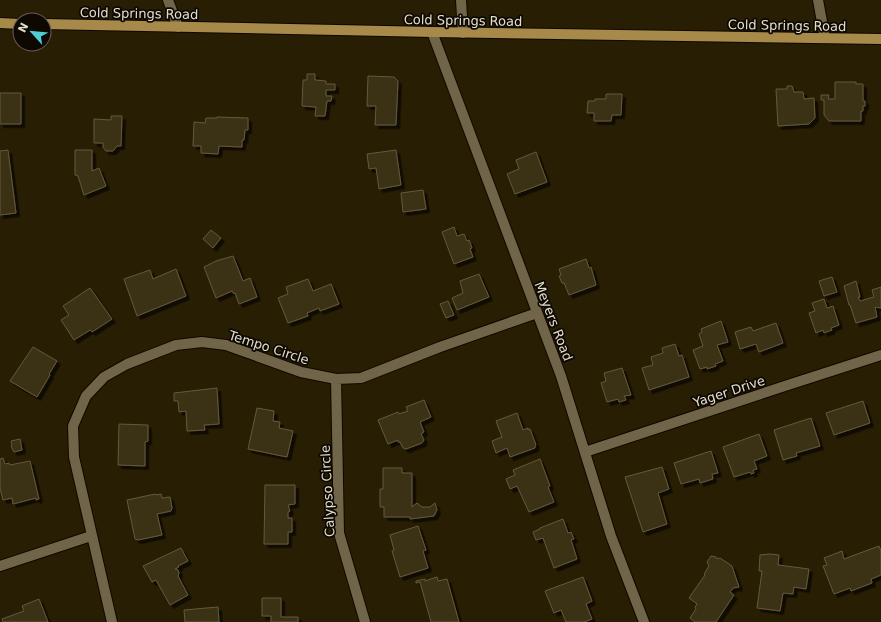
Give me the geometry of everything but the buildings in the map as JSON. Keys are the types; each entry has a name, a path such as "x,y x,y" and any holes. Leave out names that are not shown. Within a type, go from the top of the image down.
{"main road":[{"path":"0,23 12,24"},
{"name":"Cold Springs Road","path":"52,24 463,33 881,39"}],"street":[{"path":"168,0 178,27"},
{"path":"461,0 463,33"},
{"path":"818,0 825,38"},
{"name":"Meyers Road","path":"432,32 561,376 611,536 644,622"},
{"name":"Tempo Circle","path":"112,622 74,457 73,426 86,396 104,377 127,364 176,345 202,342 226,345 301,372 336,379 361,378 440,347 537,313"},
{"name":"Yager Drive","path":"585,452 881,356"},
{"name":"Calypso Circle","path":"336,379 339,533 365,622"},
{"path":"0,566 92,536"}]}
